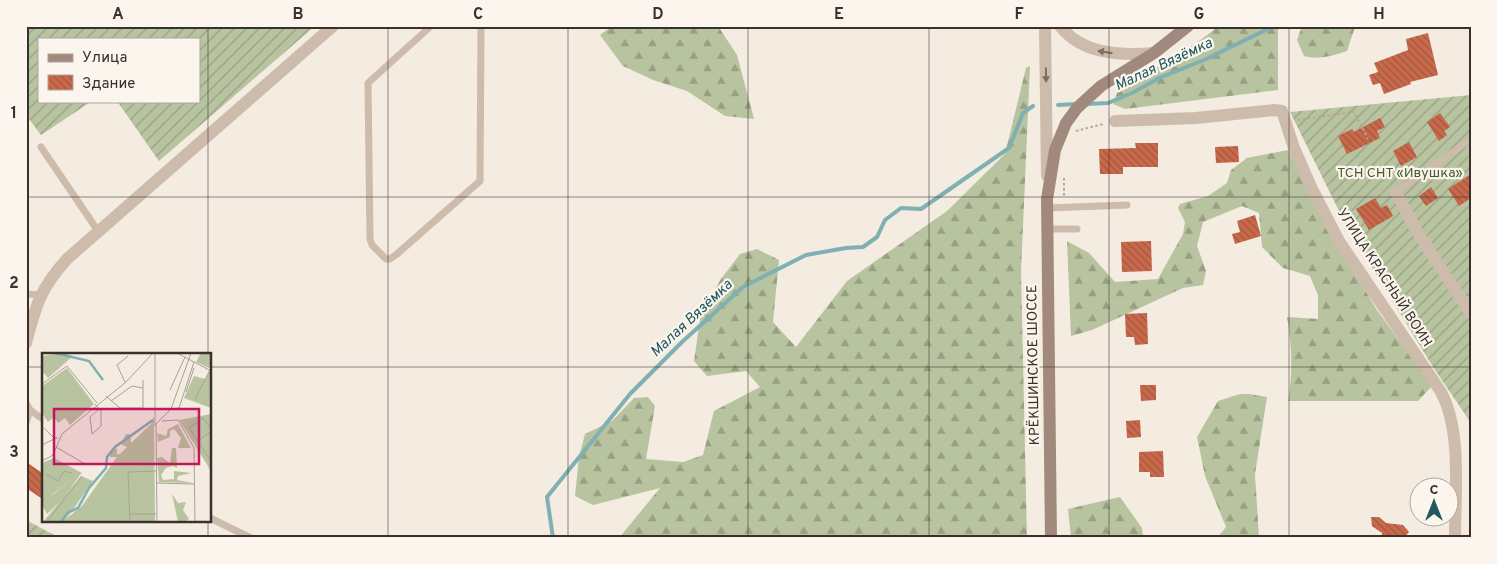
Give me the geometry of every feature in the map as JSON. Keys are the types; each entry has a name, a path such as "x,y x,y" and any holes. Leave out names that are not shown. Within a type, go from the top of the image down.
{"main road":[{"name":"КРЁКШИНСКОЕ ШОССЕ","path":"1051,538 1048,193 1058,142 1066,123 1076,108 1101,86 1154,53 1188,26"}],"street":[{"path":"26,343 40,295 57,270 74,251 333,26"},
{"path":"1045,26 1048,193"},
{"path":"1060,26 1078,43 1094,50 1129,54 1154,53"},
{"path":"1115,121 1196,118 1274,110 1282,111 1286,121"},
{"name":"УЛИЦА КРАСНЫЙ ВОИН","path":"1286,121 1312,189 1339,241 1448,404 1453,424 1455,445 1455,538"},
{"path":"1396,192 1416,230 1471,314"}],"lane":[{"path":"431,26 368,83 370,239 372,245 386,259 390,259 397,254 480,181 481,26"},
{"path":"1396,192 1471,139"},
{"path":"40,147 98,231"},
{"path":"1048,208 1127,204"},
{"path":"1048,229 1077,229"},
{"path":"26,294 40,295"},
{"path":"26,403 30,410 42,419"},
{"path":"26,423 30,410"},
{"path":"211,518 251,538"}],"path":[{"path":"1286,121 1354,112 1368,139"},
{"path":"1073,132 1115,121"}],"green space":[{"path":"26,26 315,26 159,161 118,102 200,102 200,38 38,38 38,102 90,102 41,135 26,115"},
{"path":"612,26 718,26 737,55 754,119 725,116 687,91 653,80 623,66 600,35"},
{"path":"1219,26 1278,26 1278,90 1125,109 1113,104 1118,90 1195,44"},
{"path":"1302,26 1381,26 1355,27 1347,51 1315,58 1304,56 1297,40"},
{"path":"1030,66 1021,272 1027,538 619,538 660,488 593,505 575,496 579,457 585,434 612,421 634,398 648,397 655,406 646,459 683,462 703,455 714,411 760,387 746,371 707,376 694,361 701,313 721,279 740,254 757,249 779,260 773,322 796,347 847,281 947,211 1005,154 1026,68"},
{"name":"ТСН СНТ «Ивушка»","path":"1471,95 1471,423 1433,367 1347,227 1290,112"},
{"path":"1288,150 1320,215 1377,310 1432,386 1418,401 1288,401 1291,359 1287,317 1318,319 1318,295 1310,276 1283,268 1262,247 1259,213 1242,206 1203,222 1197,246 1206,271 1203,285 1183,288 1092,330 1071,336 1067,241 1089,253 1115,282 1158,279 1183,234 1185,222 1178,208 1180,204 1208,196 1227,183 1231,170 1247,158"},
{"path":"1240,394 1267,397 1255,474 1259,538 1217,538 1226,527 1205,476 1197,437 1218,401"},
{"path":"1120,497 1142,528 1143,538 1071,538 1068,509"},
{"path":"26,520 56,536 60,538 26,538"}],"building":[{"path":"1428,33 1438,75 1410,82 1411,84 1384,94 1380,83 1373,85 1369,75 1378,72 1374,63 1408,50 1406,39"},
{"path":"1440,113 1450,127 1444,131 1447,135 1439,141 1427,122"},
{"path":"1380,118 1385,127 1377,131 1380,138 1347,154 1338,136 1352,129 1354,132"},
{"path":"1409,142 1417,157 1401,166 1393,151"},
{"path":"1135,143 1158,143 1158,167 1123,167 1123,174 1100,174 1099,149 1136,148"},
{"path":"1238,146 1239,162 1216,163 1215,147"},
{"path":"1471,174 1471,198 1459,206 1448,189"},
{"path":"1431,187 1438,198 1426,206 1419,196"},
{"path":"1375,198 1381,208 1387,205 1393,216 1369,230 1356,209"},
{"path":"1255,215 1261,236 1235,244 1232,234 1240,232 1237,221"},
{"path":"1151,241 1152,271 1122,272 1121,242"},
{"path":"1147,313 1148,344 1135,345 1134,337 1126,337 1125,314"},
{"path":"1140,385 1156,385 1156,400 1141,401"},
{"path":"1140,420 1141,437 1127,438 1126,421"},
{"path":"1163,451 1164,477 1150,477 1150,472 1139,472 1139,452"},
{"path":"26,462 42,473 42,499 26,488"},
{"path":"1371,517 1379,517 1386,523 1403,525 1409,532 1404,538 1382,538 1382,533 1372,526"}],"waterway":[{"name":"Малая Вязёмка","path":"1086,104 1108,103 1274,26"},
{"name":"Малая Вязёмка","path":"1058,105 1076,104"},
{"name":"Малая Вязёмка","path":"553,538 547,497 630,394 682,342 743,287 806,255 863,247 877,237 885,220 901,208 921,209 1009,148 1023,113 1033,106"}]}
